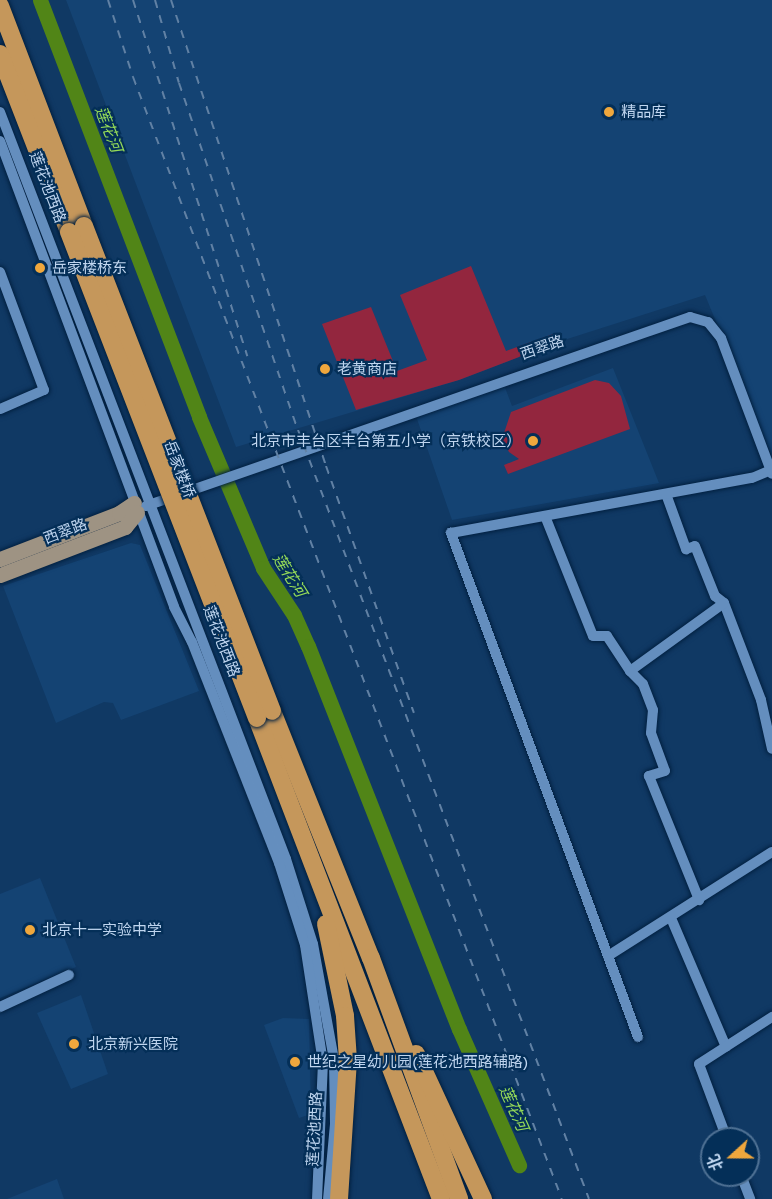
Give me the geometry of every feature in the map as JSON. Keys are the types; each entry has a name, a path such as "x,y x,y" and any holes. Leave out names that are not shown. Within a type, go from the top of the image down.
{"highway":[{"name":"莲花池西路","path":"0,6 76,229"},
{"name":"莲花池西路","path":"0,54 76,229"},
{"name":"岳家楼桥","path":"76,229 265,715"},
{"path":"265,715 308,852 345,1016 348,1060 339,1199"},
{"path":"265,715 371,958 457,1141 493,1199"},
{"path":"308,852 426,1136 459,1199"},
{"path":"371,958 426,1136 441,1199"}],"main road":[{"name":"西翠路","path":"0,559 136,508"},
{"name":"西翠路","path":"0,575 125,527 136,508"}],"street":[{"name":"莲花池西路","path":"0,112 286,859 322,975 334,1060 335,1124 328,1199"},
{"name":"莲花池西路","path":"0,141 136,508 260,811 305,945 323,1062 317,1199"},
{"path":"0,272 44,390 0,409"},
{"name":"西翠路","path":"136,508 690,317 708,322 721,338 771,472"},
{"path":"638,1037 451,533 666,494 771,472"},
{"path":"666,494 686,549 695,546 715,596 724,603 761,700 772,749"},
{"path":"545,516 593,636 607,636 630,671 644,684 653,710 651,733 664,771 649,776 699,900"},
{"path":"630,671 724,603"},
{"path":"608,956 770,857"},
{"path":"671,918 726,1047"},
{"path":"0,1007 69,975"},
{"path":"723,1127 699,1064 772,1017"}],"shaded area":[{"path":"66,0 772,0 772,457 705,295 561,341 459,380 236,447"},
{"path":"471,266 506,351 556,333 561,341 459,380 356,410 322,324 371,307 397,371 427,360 400,295"},
{"name":"北京市丰台区丰台第五小学（京铁校区）","path":"613,368 659,483 452,520 416,416 504,385 512,406"},
{"path":"595,380 609,383 621,396 630,429 508,474 504,465 519,459 509,452 502,439 511,412"},
{"path":"131,543 140,545 199,691 121,720 113,703 104,702 56,723 3,586"},
{"name":"北京十一实验中学","path":"40,878 76,967 0,998 0,894"},
{"name":"北京新兴医院","path":"81,995 108,1074 71,1089 37,1013"},
{"name":"世纪之星幼儿园(莲花池西路辅路)","path":"283,1018 309,1019 311,1114 299,1118 264,1025"},
{"path":"57,1179 64,1199 7,1199"}],"waterway":[{"name":"莲花河","path":"40,0 199,417 263,568 294,615 308,646 459,1029 519,1165"}],"railway":[{"path":"108,0 133,77 562,1199"},
{"path":"133,0 247,356"},
{"path":"155,0 179,83 298,430 589,1199"},
{"path":"171,0 326,466 414,713"}],"place":[{"name":"精品库","path":"609,112"},
{"name":"岳家楼桥东","path":"40,268"},
{"name":"老黄商店","path":"325,369"},
{"name":"北京市丰台区丰台第五小学（京铁校区）","path":"533,441"},
{"name":"北京十一实验中学","path":"30,930"},
{"name":"北京新兴医院","path":"74,1044"},
{"name":"世纪之星幼儿园(莲花池西路辅路)","path":"295,1062"}]}
